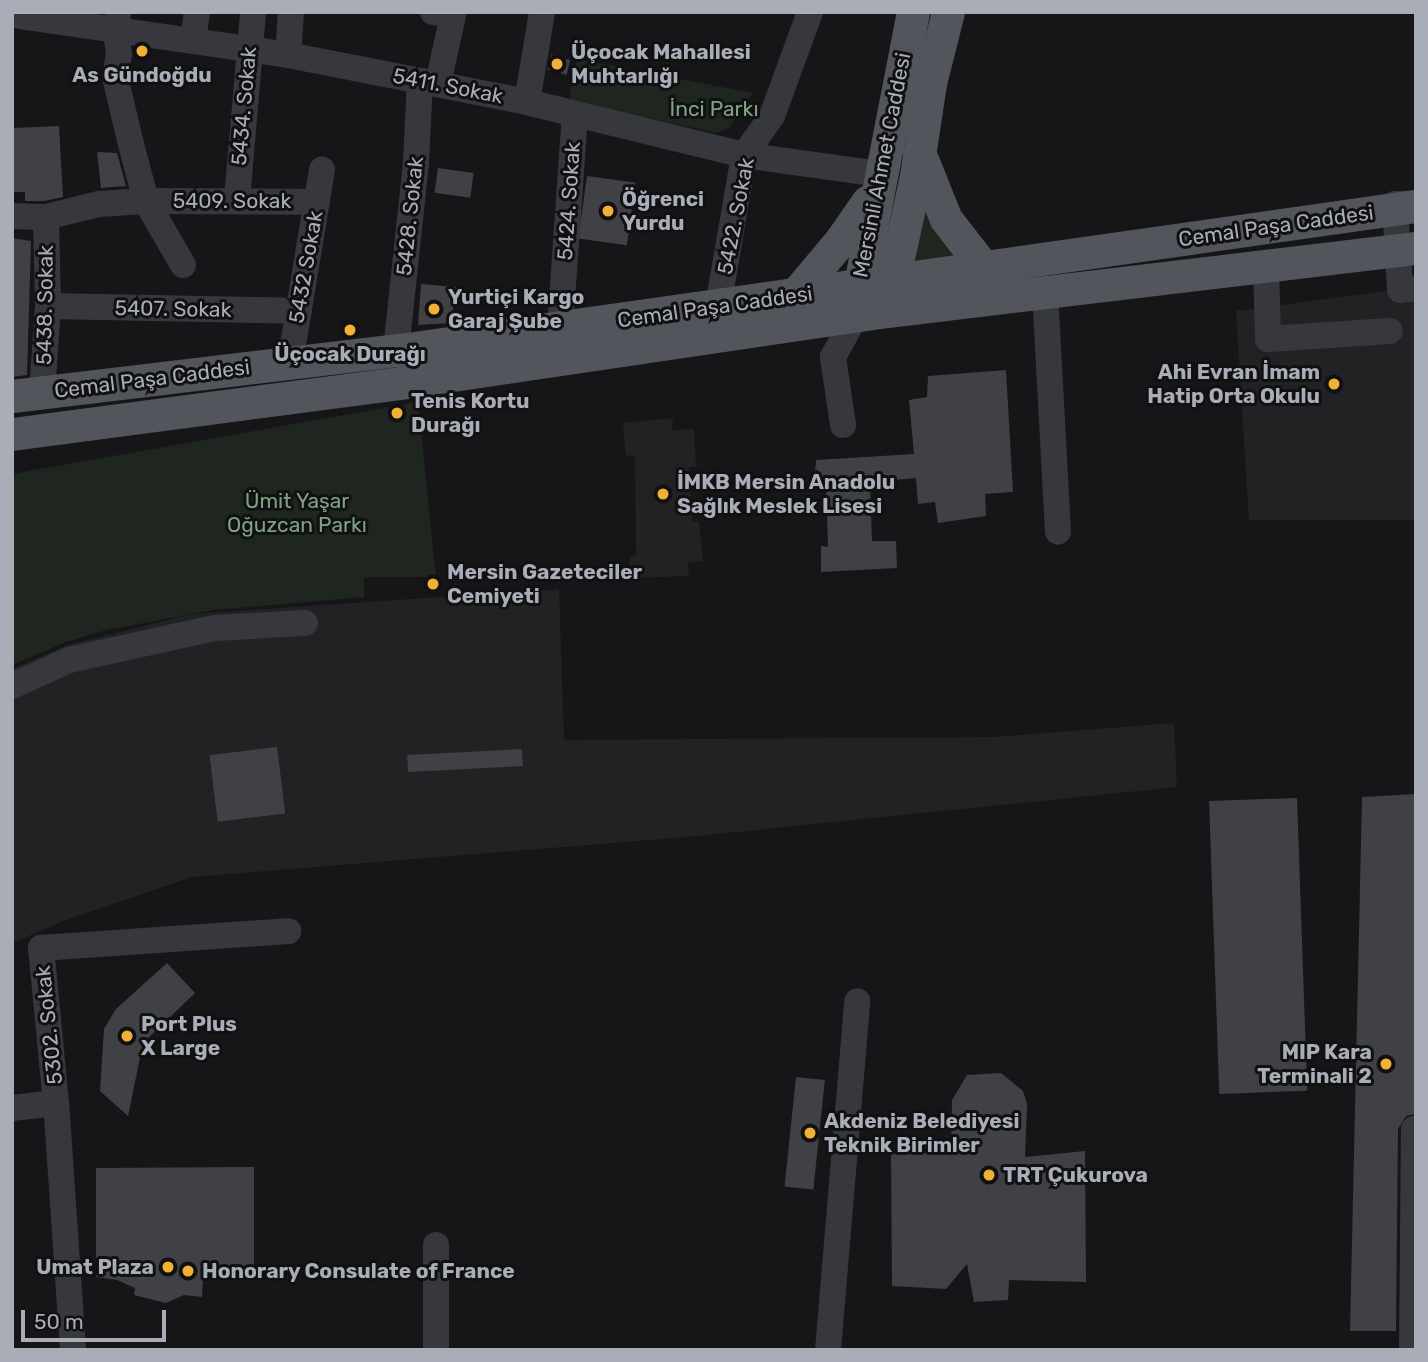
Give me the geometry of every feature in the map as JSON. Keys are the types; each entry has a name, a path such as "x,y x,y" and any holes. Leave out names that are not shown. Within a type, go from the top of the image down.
{"main road":[{"name":"Mersinli Ahmet Caddesi","path":"856,302 913,12"},
{"name":"Mersinli Ahmet Caddesi","path":"889,296 919,152 930,83 948,12"},
{"path":"919,152 946,219 984,268"},
{"path":"794,296 841,240 878,181"},
{"name":"Cemal Paşa Caddesi","path":"12,434 856,302 889,296 984,268 1409,205"},
{"name":"Cemal Paşa Caddesi","path":"889,296 1045,292 1416,248"},
{"name":"Cemal Paşa Caddesi","path":"27,394 396,350 794,296 856,302"}],"street":[{"path":"193,40 197,12"},
{"name":"5434. Sokak","path":"237,200 253,12"},
{"path":"288,55 291,12"},
{"name":"5428. Sokak","path":"396,350 416,162 429,82 453,16 433,12"},
{"path":"527,102 542,12"},
{"name":"5422. Sokak","path":"718,306 744,155 772,116 810,12"},
{"name":"5411. Sokak","path":"12,15 117,21 193,40 288,55 527,102 575,116 744,155 878,181"},
{"path":"117,21 119,54 115,77 146,201"},
{"name":"5424. Sokak","path":"559,328 575,116"},
{"name":"5432 Sokak","path":"290,363 322,170"},
{"name":"5409. Sokak","path":"146,201 183,265"},
{"name":"5409. Sokak","path":"12,216 46,217 99,204 146,201 317,202"},
{"path":"1408,289 1409,205"},
{"name":"5438. Sokak","path":"27,394 48,306 46,217"},
{"path":"1266,266 1268,339 1390,331"},
{"path":"1045,292 1058,532"},
{"path":"843,425 833,357 856,302"},
{"name":"5407. Sokak","path":"48,306 299,311"},
{"path":"12,686 69,660 215,628 305,623"},
{"name":"5302. Sokak","path":"73,1350 57,1103 41,948 288,930"},
{"path":"828,1350 857,1001"},
{"path":"12,1108 57,1103"},
{"path":"1412,1350 1414,1129"},
{"path":"436,1245 436,1350"}],"shaded area":[{"path":"1416,287 1416,520 1249,520 1236,311"},
{"name":"İMKB Mersin Anadolu Sağlık Meslek Lisesi","path":"673,418 672,430 694,429 696,467 689,467 692,522 699,521 703,561 688,563 689,576 630,578 630,556 636,556 635,455 626,456 623,423"},
{"path":"559,589 564,740 994,737 1174,723 1177,787 687,837 192,877 66,920 12,943 12,669 67,645 192,614"}],"green space":[{"name":"İnci Parkı","path":"577,59 753,93 729,128 717,133 569,101"},
{"path":"923,175 956,258 904,266"},
{"name":"Ümit Yaşar Oğuzcan Parkı","path":"418,402 436,577 364,577 364,597 213,610 106,630 66,642 12,665 12,474"}],"building":[{"name":"Üçocak Mahallesi Muhtarlığı","path":"551,55 570,60 566,75 547,69"},
{"path":"59,126 63,197 25,201 25,192 12,192 12,128"},
{"path":"97,152 117,153 126,186 101,188"},
{"path":"438,168 474,173 470,198 435,193"},
{"name":"Öğrenci Yurdu","path":"587,176 636,183 627,245 578,238"},
{"path":"12,238 31,241 27,375 12,377"},
{"path":"421,284 456,287 451,323 418,325"},
{"path":"1006,370 1013,492 985,494 986,516 938,523 935,502 918,504 916,478 870,482 872,541 896,541 897,568 821,572 821,546 828,547 826,486 814,484 816,460 914,454 909,400 927,397 928,376"},
{"path":"277,747 285,814 218,822 210,755"},
{"path":"522,749 523,766 408,772 407,755"},
{"name":"MIP Kara Terminali 2","path":"1416,794 1416,1114 1406,1116 1398,1129 1396,1331 1350,1331 1362,797"},
{"path":"1297,798 1307,1091 1219,1094 1209,801"},
{"name":"Port Plus X Large","path":"167,963 195,993 143,1043 128,1116 100,1091 104,1029 116,1009"},
{"name":"TRT Çukurova","path":"1001,1073 1023,1091 1027,1104 1025,1157 1085,1151 1086,1282 1009,1280 1008,1300 974,1302 967,1264 946,1289 892,1286 891,1154 951,1152 952,1100 967,1075"},
{"name":"Akdeniz Belediyesi Teknik Birimler","path":"796,1077 825,1080 813,1189 785,1186"},
{"path":"254,1167 254,1277 203,1279 202,1297 184,1295 166,1303 134,1295 135,1288 117,1280 96,1277 96,1168"}],"place":[{"name":"As Gündoğdu","path":"142,51"},
{"name":"Üçocak Mahallesi Muhtarlığı","path":"557,64"},
{"name":"Öğrenci Yurdu","path":"608,211"},
{"name":"Yurtiçi Kargo Garaj Şube","path":"434,309"},
{"name":"Üçocak Durağı","path":"350,330"},
{"name":"Ahi Evran İmam Hatip Orta Okulu","path":"1334,384"},
{"name":"Tenis Kortu Durağı","path":"397,413"},
{"name":"İMKB Mersin Anadolu Sağlık Meslek Lisesi","path":"663,494"},
{"name":"Mersin Gazeteciler Cemiyeti","path":"433,584"},
{"name":"Port Plus X Large","path":"127,1036"},
{"name":"MIP Kara Terminali 2","path":"1386,1064"},
{"name":"Akdeniz Belediyesi Teknik Birimler","path":"810,1133"},
{"name":"TRT Çukurova","path":"989,1175"},
{"name":"Umat Plaza","path":"168,1267"},
{"name":"Honorary Consulate of France","path":"188,1271"}]}
